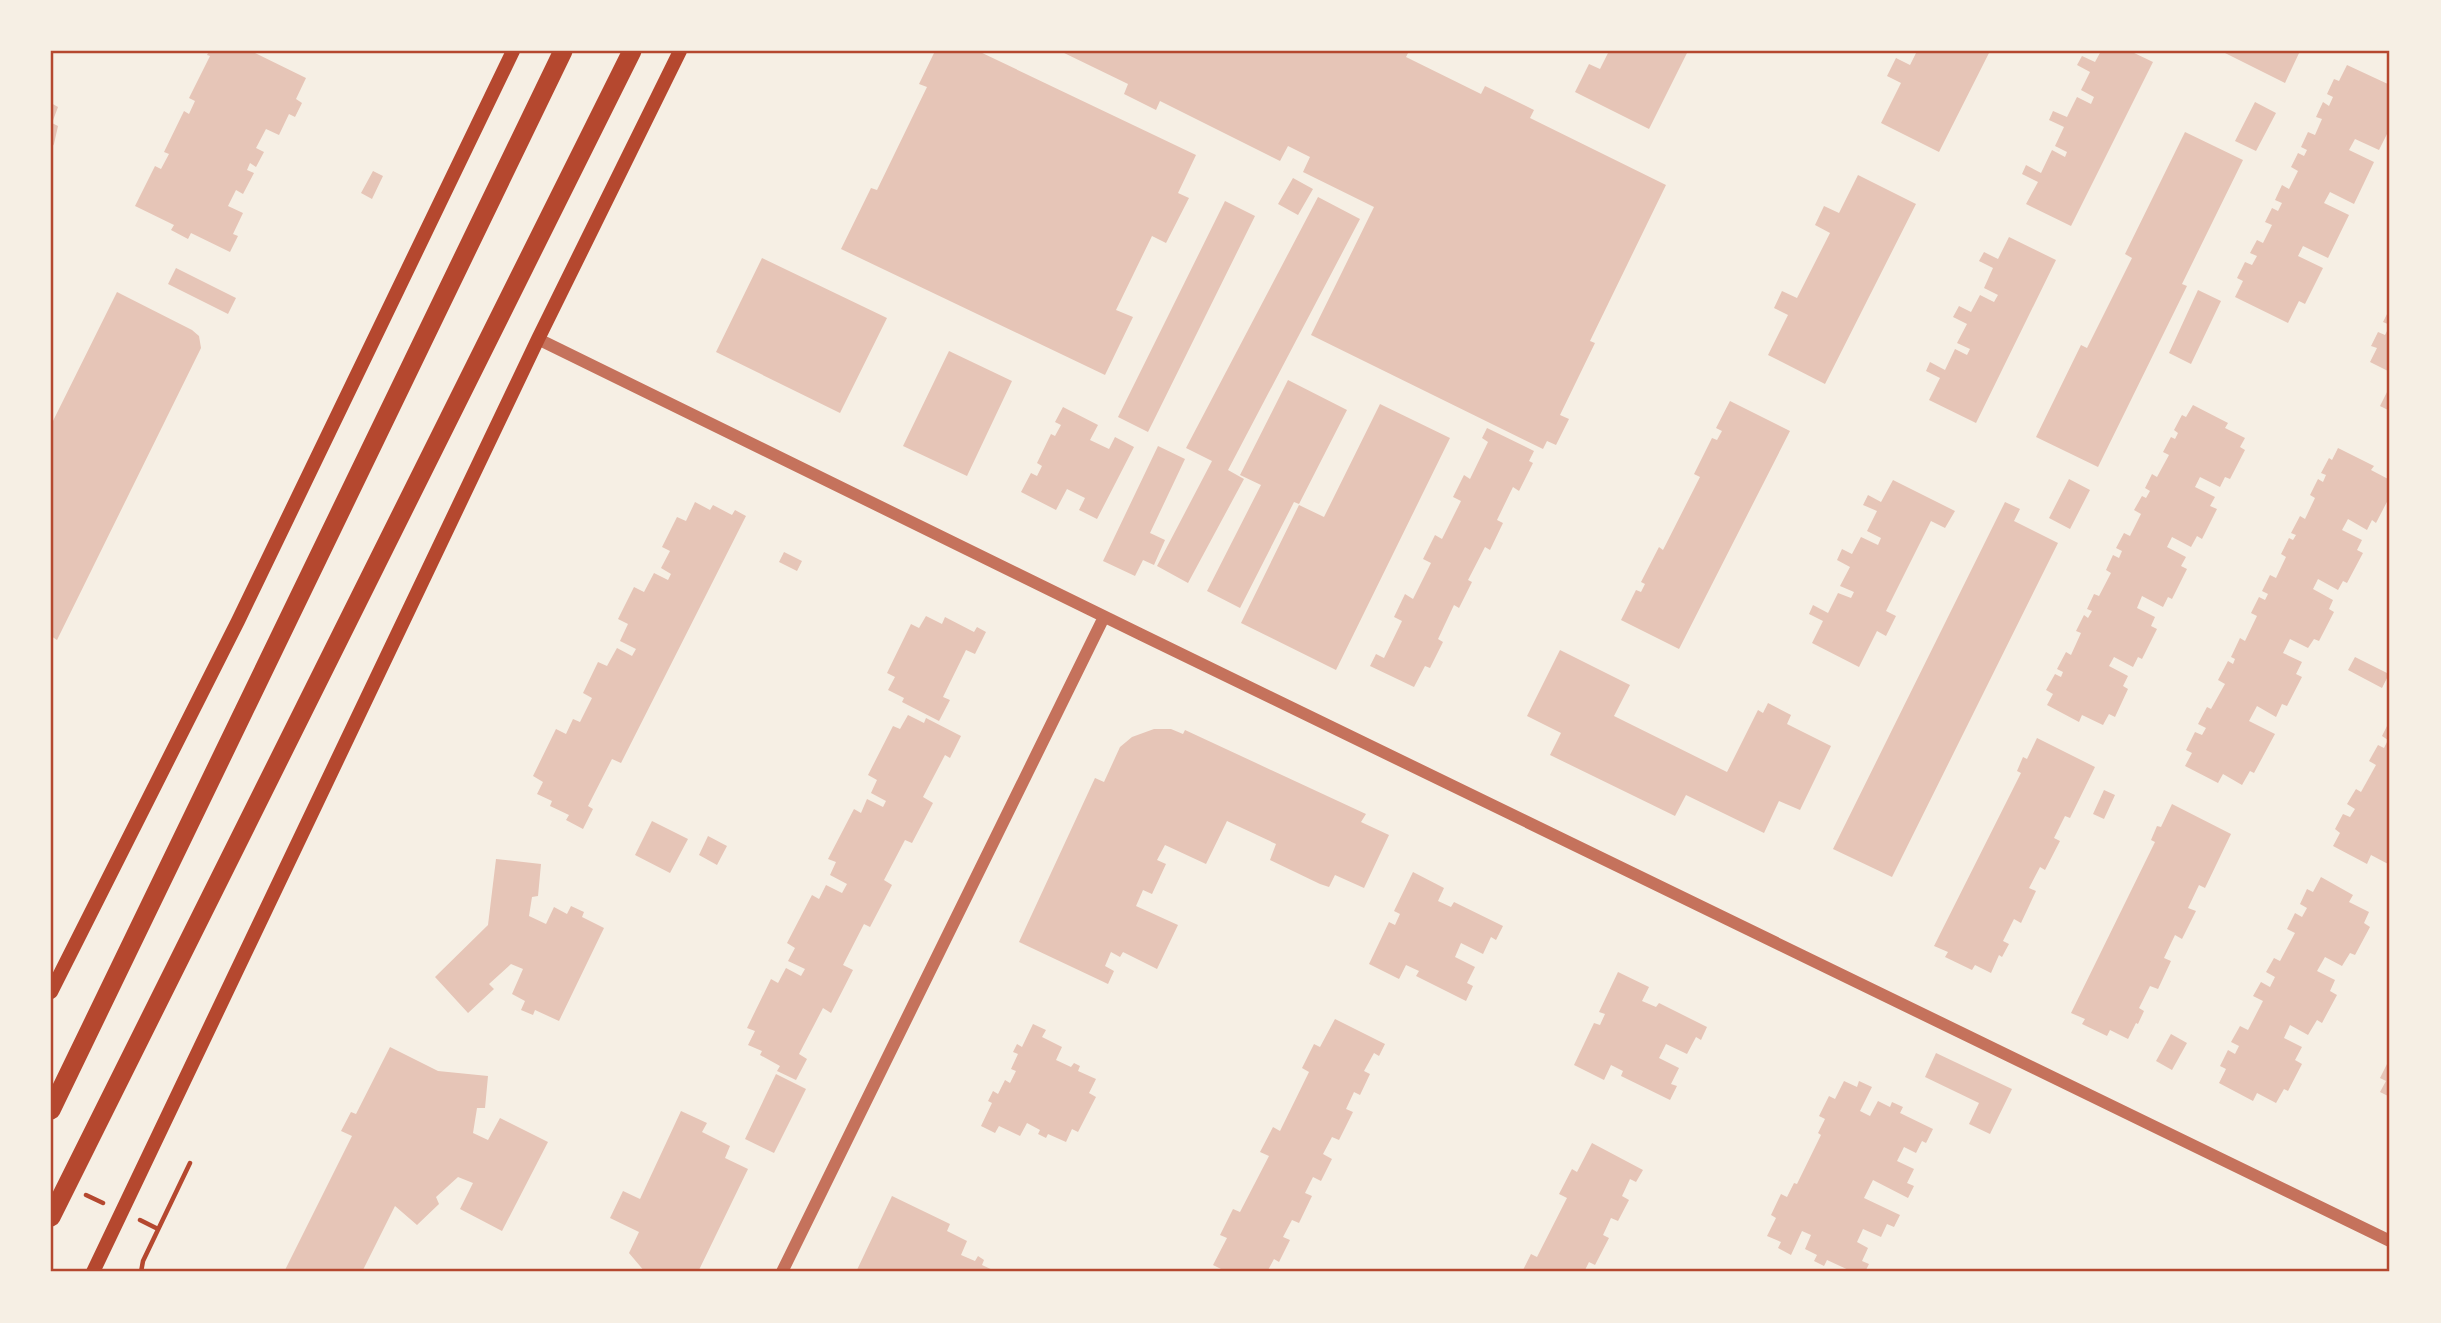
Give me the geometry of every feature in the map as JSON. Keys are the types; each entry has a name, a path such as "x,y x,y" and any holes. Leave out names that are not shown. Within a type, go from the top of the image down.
{"highway":[{"path":"51,1110 563,51"},
{"path":"51,1217 632,51"}],"main road":[{"path":"51,992 238,621 513,51"},
{"path":"93,1272 538,339 680,51"}],"street":[{"path":"538,339 2390,1241"},
{"path":"782,1272 1104,617"}],"path":[{"path":"141,1272 143,1261 190,1163"}],"building":[{"path":"209,51 251,51 306,78 296,99 302,103 295,117 289,114 279,135 266,129 256,148 264,152 256,167 250,163 247,170 254,173 243,194 236,190 228,206 243,213 233,234 238,236 230,252 191,233 188,239 171,230 174,225 135,206 155,166 161,169 169,154 164,152 184,111 189,114 195,101 189,98 210,56 207,55"},
{"path":"935,51 978,51 1196,155 1178,193 1189,198 1166,243 1152,236 1116,310 1133,317 1105,375 841,249 871,188 877,190 927,87 919,84"},
{"path":"1060,51 1409,51 1406,57 1481,94 1485,86 1534,110 1530,118 1666,185 1590,341 1595,343 1560,415 1569,419 1556,445 1547,441 1543,449 1311,335 1374,207 1303,172 1310,157 1288,146 1280,161 1160,101 1156,110 1124,94 1128,84"},
{"path":"1609,51 1688,51 1649,129 1575,92 1589,64 1600,69"},
{"path":"1917,51 1990,51 1939,152 1881,123 1901,83 1887,76 1896,58 1910,65"},
{"path":"2101,51 2130,51 2153,62 2071,226 2026,204 2038,182 2022,174 2026,165 2041,173 2052,150 2065,157 2067,152 2055,146 2064,127 2049,120 2053,111 2067,117 2077,97 2091,104 2094,97 2081,90 2090,72 2077,65 2082,56 2095,62"},
{"path":"2300,51 2285,83 2225,53"},
{"path":"2347,65 2390,85 2390,128 2379,150 2355,139 2349,150 2374,162 2354,204 2330,192 2324,203 2349,215 2328,258 2303,246 2298,256 2323,268 2305,304 2299,301 2288,323 2235,297 2243,281 2237,278 2245,262 2252,265 2257,256 2250,253 2257,240 2263,243 2272,225 2265,222 2272,208 2278,211 2282,203 2275,200 2282,185 2289,189 2298,171 2291,167 2298,153 2304,156 2307,150 2301,147 2308,132 2315,135 2322,119 2316,117 2323,102 2329,106 2333,97 2327,94 2334,79 2339,81"},
{"path":"2255,102 2276,113 2256,151 2235,141"},
{"path":"51,103 58,107 52,123 58,126 51,149"},
{"path":"2185,132 2243,160 2182,284 2187,286 2098,467 2036,437 2081,345 2087,348 2132,258 2125,254"},
{"path":"373,171 383,176 372,199 361,193"},
{"path":"1858,175 1916,204 1825,384 1768,355 1788,315 1774,308 1782,291 1797,298 1830,233 1815,225 1824,206 1839,213"},
{"path":"1293,178 1313,189 1298,215 1278,204"},
{"path":"1318,197 1360,219 1228,470 1244,479 1188,583 1157,566 1212,461 1186,448"},
{"path":"1225,201 1255,216 1148,432 1118,417"},
{"path":"2009,237 2056,260 1976,423 1929,400 1940,378 1926,371 1930,362 1945,370 1955,349 1967,355 1970,349 1957,343 1967,324 1953,317 1959,306 1971,312 1980,295 1994,302 1998,295 1984,288 1993,268 1979,261 1984,252 1998,259"},
{"path":"762,258 887,318 840,413 716,352"},
{"path":"176,268 236,298 228,314 168,284"},
{"path":"2198,290 2221,301 2191,364 2169,353"},
{"path":"117,292 192,330 199,336 201,348 57,640 51,636 51,425"},
{"path":"2390,308 2390,325 2383,322"},
{"path":"2390,325 2390,372 2370,362 2377,348 2371,346 2378,332 2385,335"},
{"path":"949,351 1012,381 967,476 903,446"},
{"path":"1288,380 1347,410 1299,504 1294,502 1240,608 1207,591 1261,485 1240,475"},
{"path":"2390,386 2390,411 2380,406"},
{"path":"1730,401 1790,431 1679,649 1621,620 1636,590 1641,592 1645,584 1641,582 1659,547 1663,550 1700,477 1694,474 1712,438 1717,440 1722,431 1716,428"},
{"path":"1380,404 1450,438 1336,670 1241,623 1299,505 1324,517"},
{"path":"2193,405 2228,423 2225,428 2245,438 2240,447 2245,450 2230,479 2225,477 2220,487 2200,477 2195,487 2215,497 2210,506 2217,509 2202,539 2197,536 2191,547 2172,537 2167,547 2186,557 2181,566 2187,569 2172,599 2168,597 2163,607 2142,596 2137,608 2155,617 2151,626 2157,629 2142,659 2138,657 2133,667 2114,657 2109,666 2128,676 2123,686 2128,689 2115,717 2109,714 2103,725 2082,715 2079,722 2047,705 2053,694 2046,690 2055,674 2061,677 2063,672 2057,669 2066,652 2071,655 2081,633 2076,631 2084,615 2088,618 2092,611 2087,609 2094,594 2099,596 2111,573 2106,570 2113,555 2119,558 2122,551 2116,548 2124,533 2130,536 2141,514 2134,510 2142,496 2146,498 2150,491 2145,488 2152,474 2157,477 2169,455 2163,452 2171,437 2175,439 2178,433 2174,430 2182,415 2186,417"},
{"path":"1063,407 1098,425 1090,440 1109,449 1115,437 1134,447 1097,519 1079,510 1085,498 1067,489 1056,510 1021,492 1031,473 1037,476 1042,466 1037,463 1051,434 1055,436 1061,425 1055,422"},
{"path":"1487,428 1534,451 1529,461 1533,463 1519,491 1513,487 1497,520 1503,523 1490,550 1485,547 1468,580 1472,582 1459,608 1454,605 1438,639 1443,642 1430,668 1425,666 1414,687 1370,666 1376,654 1384,658 1402,621 1394,617 1405,594 1413,599 1431,563 1423,559 1435,535 1442,539 1461,501 1453,497 1464,475 1470,479 1488,442 1482,438"},
{"path":"1158,446 1185,459 1150,533 1165,540 1154,565 1143,560 1135,576 1103,561"},
{"path":"2338,448 2374,466 2371,470 2390,480 2387,488 2390,490 2390,496 2376,523 2372,520 2367,530 2348,519 2342,530 2362,540 2357,550 2363,553 2347,583 2343,581 2338,590 2318,579 2313,589 2333,600 2329,609 2334,612 2319,641 2314,639 2308,648 2290,639 2283,653 2302,662 2296,674 2302,677 2287,706 2282,704 2276,717 2257,706 2249,721 2275,734 2254,773 2250,771 2242,785 2223,774 2218,783 2185,766 2192,753 2186,750 2195,732 2202,735 2206,728 2198,724 2207,707 2211,709 2225,684 2218,680 2228,661 2233,664 2235,659 2231,657 2240,638 2245,641 2257,616 2251,613 2259,597 2265,600 2268,594 2262,591 2270,575 2276,578 2286,557 2281,554 2289,538 2293,540 2296,535 2291,533 2300,516 2305,519 2315,498 2310,495 2318,479 2323,482 2326,475 2321,473"},
{"path":"2069,479 2090,490 2070,529 2049,518"},
{"path":"1893,480 1955,511 1945,528 1931,521 1886,611 1896,616 1886,636 1877,631 1859,667 1812,643 1823,621 1809,614 1813,605 1828,613 1838,593 1851,598 1854,592 1840,586 1850,567 1837,560 1842,549 1852,554 1861,537 1878,545 1881,538 1867,531 1877,511 1863,505 1868,495 1881,502"},
{"path":"695,502 710,510 713,505 732,515 735,510 746,516 621,763 612,759 588,806 593,809 583,829 566,820 569,815 550,806 552,801 537,794 543,782 533,776 556,729 566,734 573,719 580,722 592,698 583,693 598,662 607,666 617,648 632,656 636,649 620,641 628,624 618,619 634,587 644,592 654,573 668,580 671,574 661,568 670,551 662,547 677,517 686,521"},
{"path":"2005,502 2020,509 2014,521 2058,543 1892,877 1833,849"},
{"path":"784,552 802,561 797,571 779,562"},
{"path":"926,616 942,624 945,617 974,632 977,627 986,632 975,654 966,650 943,697 950,700 939,721 902,702 904,698 888,690 895,677 887,673 911,624 919,628"},
{"path":"1560,650 1630,685 1614,716 1727,772 1758,710 1763,713 1768,703 1791,715 1787,724 1831,746 1800,810 1779,801 1764,833 1686,795 1675,816 1550,755 1561,733 1527,716"},
{"path":"2355,657 2389,674 2382,688 2348,670"},
{"path":"908,715 924,723 926,718 961,736 950,758 945,755 923,797 933,803 912,843 905,840 884,880 892,885 870,927 864,924 843,965 853,970 831,1013 823,1008 799,1054 807,1059 796,1080 777,1071 780,1066 760,1055 762,1051 748,1045 755,1031 747,1028 771,979 778,983 786,968 801,976 805,969 788,961 795,948 787,943 812,895 819,899 826,885 842,893 847,884 830,875 836,862 828,859 854,809 861,813 867,799 883,807 886,801 871,793 877,780 868,775 893,726 900,729"},
{"path":"2390,720 2390,865 2371,855 2367,864 2333,846 2340,833 2335,829 2343,814 2350,817 2355,809 2347,804 2356,789 2361,792 2376,765 2369,761 2378,745 2384,748 2388,740 2382,736"},
{"path":"1154,729 1171,729 1183,734 1185,730 1366,814 1361,822 1389,835 1364,888 1335,875 1329,887 1270,860 1276,844 1227,821 1206,864 1165,845 1157,860 1166,864 1152,894 1143,890 1136,906 1178,925 1157,969 1123,952 1120,957 1111,952 1105,966 1114,971 1108,984 1019,942 1095,778 1104,782 1120,747 1132,737"},
{"path":"2037,738 2095,767 2070,818 2065,816 2054,838 2060,841 2045,870 2040,867 2029,888 2036,891 2021,923 2014,919 2003,941 2009,944 2002,957 1999,955 1991,973 1975,965 1972,970 1945,957 1948,952 1934,946 2021,773 2017,771 2023,757 2027,759"},
{"path":"2104,790 2115,795 2104,819 2093,814"},
{"path":"2172,804 2231,834 2205,888 2199,885 2188,908 2196,911 2182,939 2175,935 2164,958 2171,961 2158,989 2150,986 2139,1008 2144,1011 2138,1024 2136,1023 2128,1039 2110,1030 2107,1036 2082,1024 2085,1019 2071,1013 2155,842 2151,840 2157,826 2161,827"},
{"path":"652,821 688,839 670,873 635,855"},
{"path":"708,836 727,846 717,865 699,855"},
{"path":"496,859 541,864 538,896 532,897 529,916 546,924 554,907 567,914 571,906 584,912 582,917 604,928 559,1021 535,1010 533,1015 521,1010 525,1001 512,994 523,969 511,964 489,984 494,989 468,1013 435,977 488,925"},
{"path":"1413,872 1444,888 1438,901 1451,907 1454,902 1503,926 1496,940 1491,937 1483,954 1461,943 1455,957 1475,967 1467,983 1473,986 1466,1001 1416,976 1419,971 1406,965 1399,979 1369,964 1389,922 1395,925 1400,914 1394,911"},
{"path":"2321,877 2353,895 2349,902 2369,912 2364,923 2370,927 2355,955 2350,953 2342,966 2325,957 2317,971 2335,980 2330,991 2337,995 2322,1023 2317,1020 2308,1035 2290,1025 2284,1038 2302,1047 2295,1060 2302,1064 2288,1091 2284,1089 2276,1103 2257,1093 2253,1101 2219,1083 2226,1069 2220,1066 2228,1050 2235,1054 2239,1046 2231,1042 2240,1026 2248,1030 2263,1001 2253,996 2261,982 2270,987 2275,977 2266,972 2274,958 2280,961 2295,933 2287,929 2295,913 2302,917 2307,908 2300,904 2307,889 2313,892"},
{"path":"1618,972 1649,987 1642,1001 1656,1007 1659,1003 1707,1027 1701,1040 1696,1037 1687,1054 1666,1044 1659,1058 1679,1068 1671,1084 1677,1086 1670,1100 1621,1076 1623,1071 1611,1065 1604,1080 1574,1065 1594,1023 1600,1025 1605,1014 1599,1012"},
{"path":"1335,1019 1385,1044 1379,1056 1374,1053 1364,1071 1370,1074 1360,1095 1354,1092 1346,1109 1353,1112 1339,1140 1332,1137 1323,1154 1332,1159 1321,1181 1313,1177 1305,1193 1312,1196 1299,1223 1292,1220 1283,1237 1290,1240 1279,1262 1274,1259 1267,1272 1227,1272 1213,1265 1227,1238 1220,1235 1233,1209 1240,1212 1269,1156 1260,1152 1273,1127 1280,1131 1309,1072 1302,1068 1314,1044 1320,1047"},
{"path":"1033,1024 1046,1030 1042,1037 1062,1047 1056,1060 1071,1067 1074,1063 1080,1066 1078,1071 1096,1079 1089,1093 1096,1097 1078,1132 1072,1129 1066,1142 1048,1134 1046,1138 1038,1134 1040,1130 1027,1123 1020,1136 999,1126 995,1133 981,1126 992,1103 988,1101 993,1091 998,1094 1005,1080 1010,1083 1016,1071 1011,1069 1018,1054 1013,1052 1017,1044 1022,1047"},
{"path":"2171,1034 2187,1043 2172,1070 2156,1061"},
{"path":"390,1047 438,1071 488,1076 485,1108 477,1108 473,1133 488,1140 500,1118 548,1142 502,1231 460,1209 473,1183 458,1177 436,1197 439,1204 417,1225 395,1206 362,1272 284,1272 352,1136 341,1131 351,1112 356,1114"},
{"path":"1936,1053 2012,1089 1990,1134 1969,1124 1979,1103 1925,1077"},
{"path":"2390,1058 2390,1097 2380,1092 2386,1081 2380,1078"},
{"path":"776,1074 806,1089 774,1153 745,1139"},
{"path":"1844,1081 1857,1087 1859,1081 1872,1087 1860,1111 1870,1116 1878,1101 1890,1107 1892,1102 1903,1107 1900,1113 1933,1129 1926,1143 1922,1141 1916,1153 1904,1147 1897,1161 1914,1169 1907,1183 1914,1186 1908,1198 1873,1180 1864,1198 1900,1215 1894,1227 1887,1224 1881,1237 1863,1229 1857,1242 1868,1248 1862,1261 1869,1264 1865,1272 1853,1272 1827,1260 1824,1266 1814,1261 1817,1255 1805,1249 1811,1235 1802,1231 1791,1255 1778,1248 1781,1242 1767,1236 1776,1218 1771,1215 1781,1194 1787,1197 1794,1183 1797,1184 1821,1135 1818,1133 1825,1119 1819,1116 1829,1096 1835,1099"},
{"path":"681,1111 707,1123 702,1132 730,1146 725,1158 748,1169 698,1272 645,1272 629,1253 639,1232 610,1218 623,1191 640,1199"},
{"path":"1592,1143 1643,1170 1636,1182 1630,1179 1622,1196 1629,1200 1618,1221 1611,1218 1603,1235 1609,1238 1595,1265 1589,1262 1584,1272 1522,1272 1531,1254 1537,1257 1567,1198 1559,1194 1572,1169 1577,1172"},
{"path":"892,1196 950,1224 947,1231 967,1241 961,1255 975,1261 978,1256 984,1260 982,1265 997,1272 856,1272"}]}
